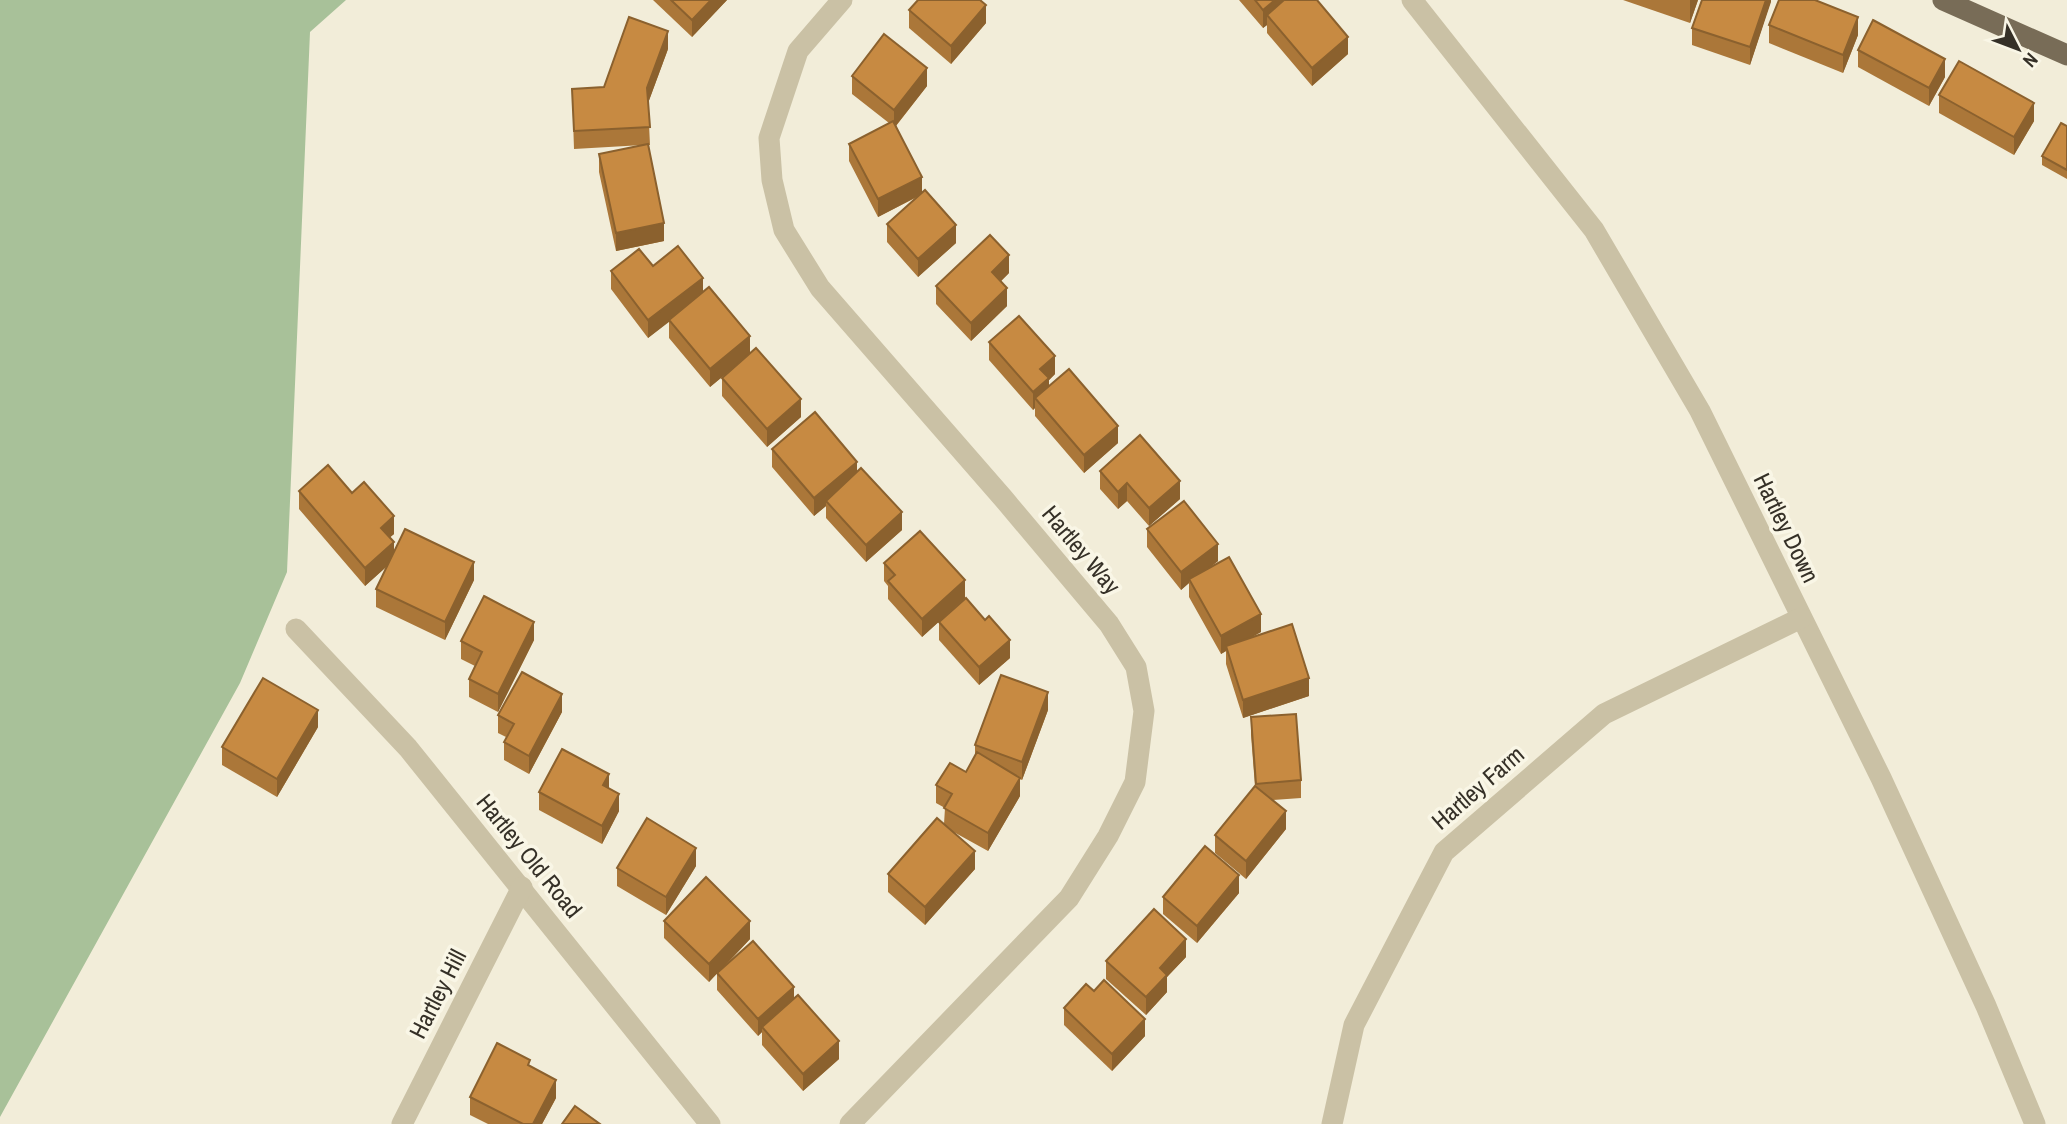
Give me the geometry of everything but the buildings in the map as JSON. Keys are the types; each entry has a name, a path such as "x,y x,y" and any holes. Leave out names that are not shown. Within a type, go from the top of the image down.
{"main road":[{"path":"1943,0 2067,55"}],"street":[{"name":"Hartley Way","path":"842,0 799,51 769,138 772,180 784,230 820,288 1109,624 1136,667 1144,711 1135,782 1108,836 1069,898 850,1124"},
{"name":"Hartley Down","path":"1412,0 1594,230 1700,411 1904,829 1986,1006 2035,1124"},
{"name":"Hartley Farm","path":"1332,1124 1354,1025 1444,852 1604,714 1801,618"},
{"name":"Hartley Old Road","path":"296,629 408,748 522,887 657,1062 710,1124"},
{"name":"Hartley Hill","path":"402,1124 522,887"}],"green space":[{"path":"0,0 346,0 310,32 287,572 240,683 0,1117"}]}
